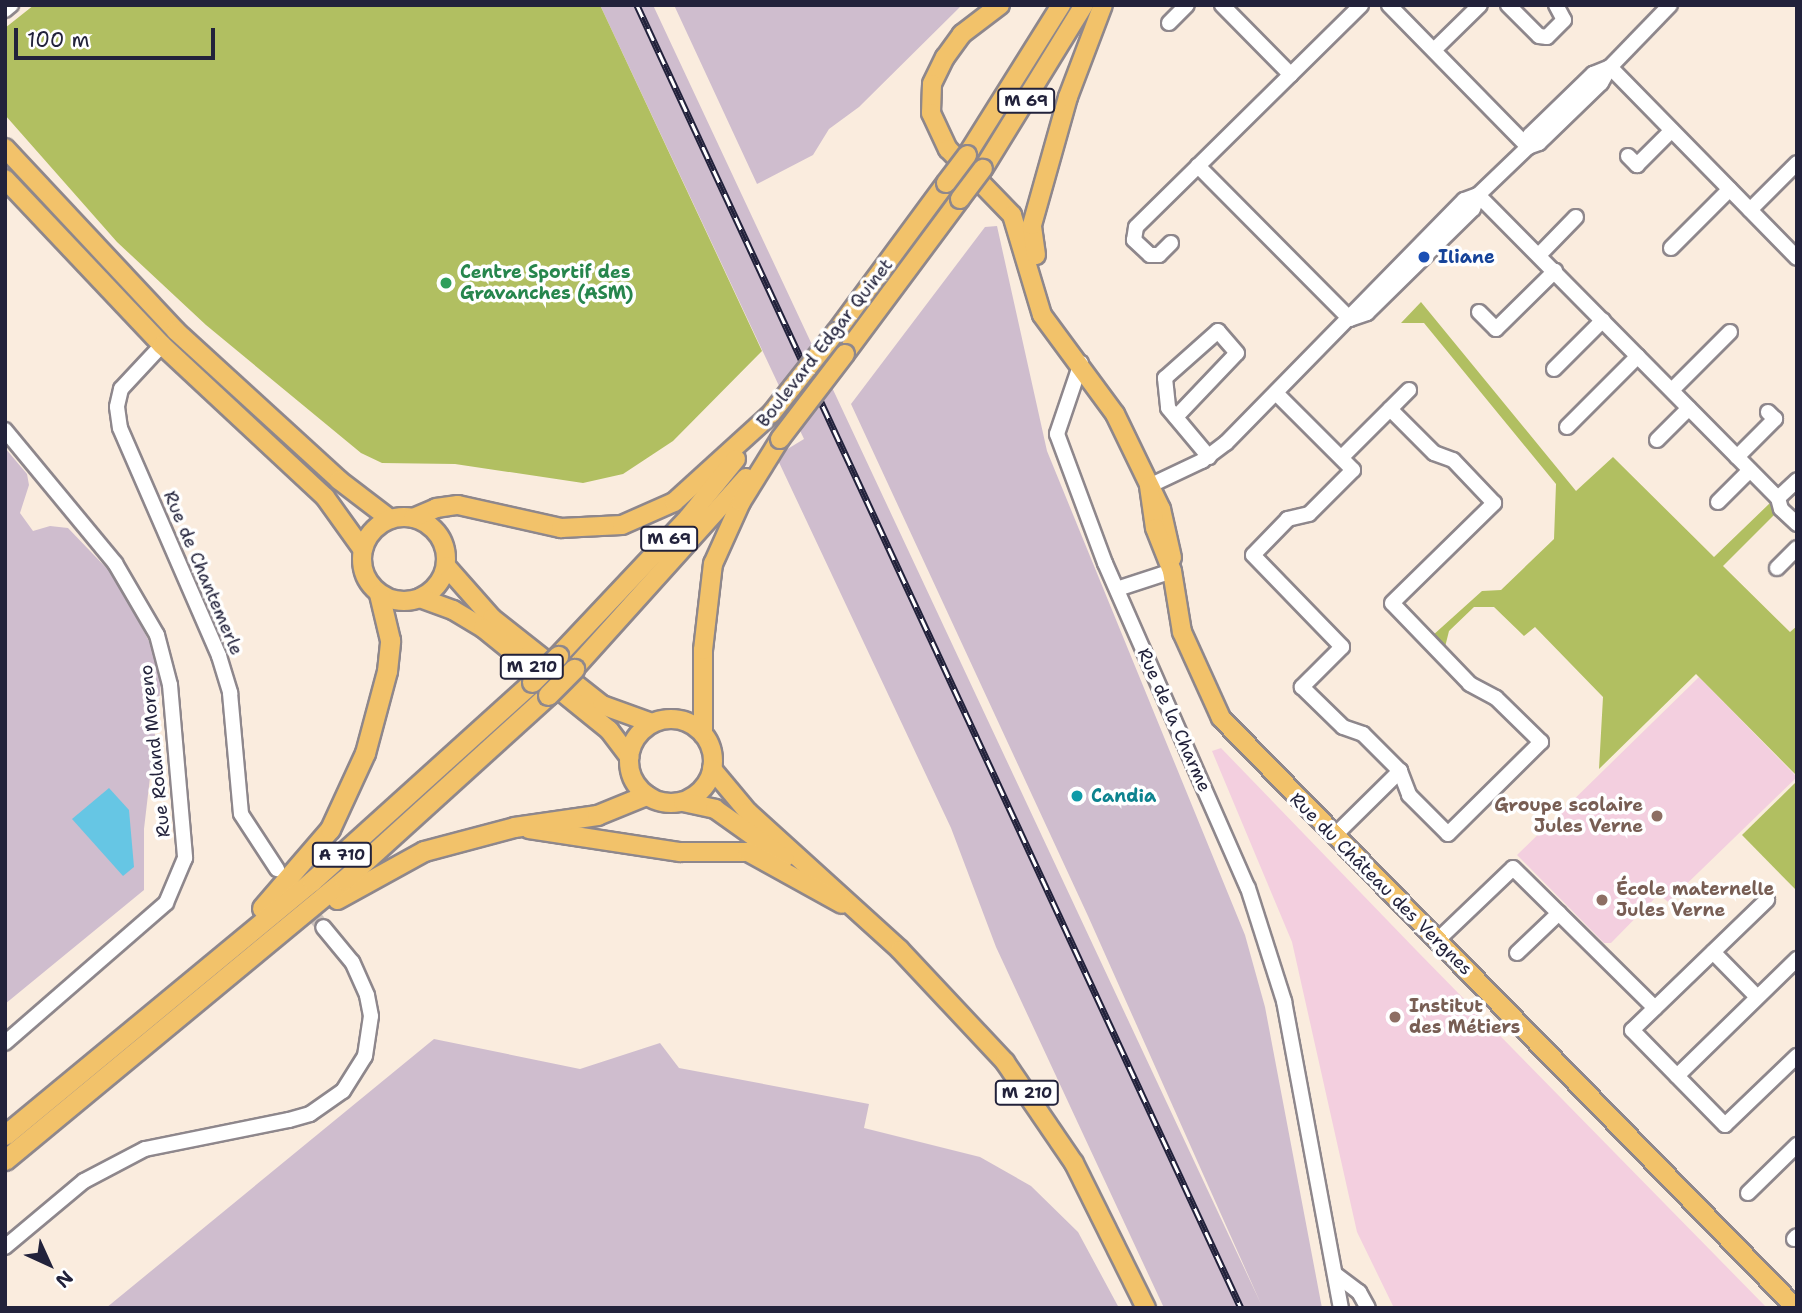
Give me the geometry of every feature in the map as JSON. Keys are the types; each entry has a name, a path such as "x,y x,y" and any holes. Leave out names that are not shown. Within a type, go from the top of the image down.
{"highway":[{"path":"145,1020 225,938 271,900 330,829 365,753 387,671 390,640 379,594"},
{"name":"A 710","path":"5,1135 423,784 558,656"},
{"name":"A 710","path":"5,1160 412,821 574,668"},
{"path":"271,941 385,870 424,851 514,827 597,815 646,795"}],"main road":[{"path":"1000,5 962,34 945,57 932,84 932,113 948,149 1012,215 1042,315 1081,363 1115,414 1149,486"},
{"name":"Boulevard Edgar Quinet","path":"558,656 688,519 836,332 967,155 1061,5"},
{"name":"Boulevard Edgar Quinet","path":"780,439 983,169 1084,5"},
{"path":"1058,332 1038,278 1032,225 1068,97 1103,5"},
{"path":"5,148 176,331 339,480 390,519"},
{"path":"5,179 162,345 325,497 363,550 364,574 379,594 392,600 420,598 441,580 446,566 442,541 435,530 413,518"},
{"path":"363,550 378,526 390,519 413,518 436,508 458,505 561,528 622,525 674,502 771,414"},
{"path":"703,734 703,650 713,564 741,502 780,439"},
{"name":"M 69","path":"574,668 780,439"},
{"name":"Rue du Château des Vergnes","path":"1149,486 1155,528 1172,572 1182,632 1207,695 1796,1308"},
{"name":"M 210","path":"446,566 492,618 602,705 652,723"},
{"name":"M 210","path":"420,598 453,610 483,628 609,730 629,757"},
{"path":"680,720 703,734 710,744 712,769 702,790 682,802 657,801 646,795 632,778 629,757 633,743 652,723 680,720"},
{"name":"M 210","path":"712,769 748,812 815,868 957,1007 1005,1062 1086,1184 1146,1308"},
{"name":"M 210","path":"682,802 715,809 860,914"},
{"path":"514,827 680,852 748,852 860,914"},
{"name":"Rue du Château des Vergnes","path":"1338,833 1444,934 1797,1294"}],"street":[{"path":"5,10 11,5"},
{"path":"1168,23 1187,5"},
{"path":"1222,5 1290,75"},
{"path":"1171,243 1159,255 1150,255 1134,240 1136,227 1362,5"},
{"path":"1390,5 1528,147"},
{"path":"1434,50 1479,5"},
{"path":"1508,5 1539,36 1546,37 1564,20 1556,5"},
{"path":"1149,486 1209,457 1350,319 1359,304 1464,200 1478,195 1528,147 1539,143 1601,83 1610,67 1671,5"},
{"path":"1610,67 1797,258"},
{"path":"1628,156 1637,165 1672,130"},
{"path":"1750,210 1797,163"},
{"path":"1198,166 1350,319"},
{"path":"1671,248 1730,189"},
{"path":"1478,195 1750,470 1777,498 1781,509 1797,524"},
{"path":"1539,255 1576,217"},
{"path":"1479,312 1496,329 1555,271"},
{"path":"1554,369 1603,320"},
{"path":"1176,417 1237,353 1218,331 1165,378 1164,400 1176,417 1209,457"},
{"path":"1672,390 1730,332"},
{"name":"Rue de Chantemerle","path":"162,345 121,389 117,407 120,428 219,656 229,693 242,814 276,869"},
{"path":"1567,427 1638,356"},
{"name":"Rue de la Charme","path":"1081,363 1057,434 1117,589 1248,888 1284,1001 1341,1308"},
{"path":"1341,458 1409,390"},
{"path":"1276,393 1353,470 1309,514 1288,519 1253,555 1342,647 1302,687 1343,727 1363,734 1400,771 1409,795 1448,834 1541,742 1496,698 1470,684 1392,603 1494,503 1453,460 1434,453 1390,409"},
{"path":"1657,440 1689,408"},
{"path":"1737,457 1775,419 1768,412"},
{"name":"Rue Roland Moreno","path":"5,430 115,563 157,635 170,685 185,842 181,875 166,903 5,1042"},
{"path":"1718,502 1750,470"},
{"path":"1777,498 1797,480"},
{"path":"1777,568 1797,548"},
{"path":"1117,589 1172,572"},
{"path":"1338,833 1400,771"},
{"path":"1444,934 1513,868 1655,1008"},
{"path":"1767,900 1632,1030 1725,1125 1797,1056"},
{"path":"1517,953 1559,913"},
{"path":"5,1247 85,1181 145,1149 310,1114 343,1091 365,1056 371,1016 361,978 323,927"},
{"path":"1713,952 1758,997"},
{"path":"1677,1076 1797,959"},
{"path":"1748,1193 1797,1145"},
{"path":"1335,1274 1359,1292 1368,1308"}],"shaded area":[{"path":"600,5 653,5 1261,1304 1088,916 851,404 985,227 997,226 1047,451 1245,935 1265,1007 1322,1308 1164,1308 996,947 951,828 776,456 804,439"},
{"path":"674,5 962,5 859,107 829,129 813,155 757,184"},
{"path":"5,448 27,474 29,485 20,513 33,531 50,526 68,528 116,578 152,647 161,683 144,829 144,890 5,1004"},
{"name":"Groupe scolaire Jules Verne","path":"1699,677 1797,777 1668,902 1659,894 1611,943 1604,943 1517,855"},
{"name":"Institut des Métiers","path":"1221,748 1767,1308 1394,1308 1357,1232 1292,942 1212,751"},
{"path":"434,1039 580,1069 660,1043 679,1068 869,1104 864,1128 980,1157 1031,1186 1078,1232 1119,1308 106,1308"}],"green space":[{"name":"Centre Sportif des Gravanches (ASM)","path":"34,5 600,5 762,351 673,441 623,474 583,483 455,464 382,463 361,453 206,325 117,242 5,115 5,28"},
{"path":"1421,302 1576,491 1613,457 1714,557 1770,503 1778,511 1723,566 1790,632 1797,626 1797,776 1696,674 1599,769 1603,697 1535,627 1524,636 1494,607 1474,607 1449,631 1445,647 1432,636 1482,591 1501,590 1554,539 1556,484 1424,323 1401,323"},
{"path":"1797,781 1797,891 1742,835"}],"water":[{"path":"109,788 129,810 134,867 123,876 72,819"}],"tunnel":[{"path":"290,886 323,927"}],"railway":[{"path":"637,5 1241,1308"}],"place":[{"name":"Iliane","path":"1424,257"},
{"name":"Centre Sportif des Gravanches (ASM)","path":"446,283"},
{"name":"Candia","path":"1077,796"},
{"name":"Groupe scolaire Jules Verne","path":"1657,816"},
{"name":"École maternelle Jules Verne","path":"1602,900"},
{"name":"Institut des Métiers","path":"1395,1017"}]}
